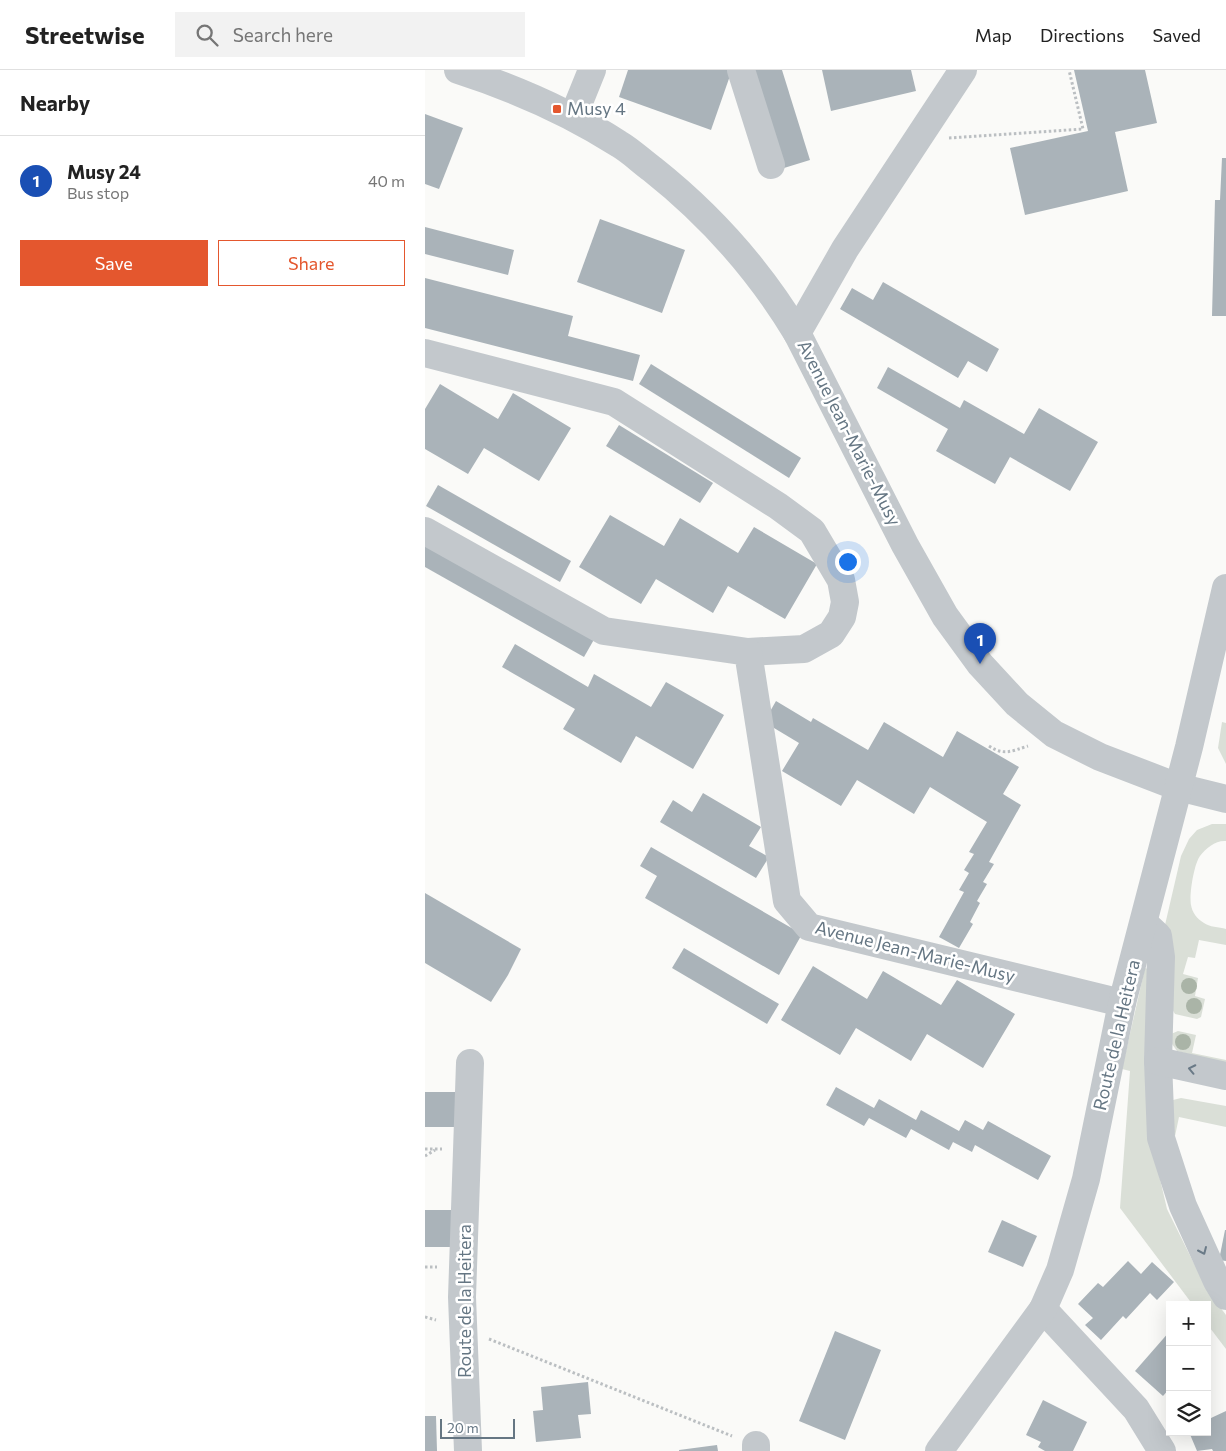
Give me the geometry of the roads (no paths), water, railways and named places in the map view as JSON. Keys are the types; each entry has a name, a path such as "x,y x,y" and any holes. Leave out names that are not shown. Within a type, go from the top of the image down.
{"street":[{"name":"Avenue Jean-Marie-Musy","path":"458,70 498,83 573,118 620,144 678,190 731,241 778,302 797,332 905,545 945,616 980,664 1017,704 1053,734 1100,757 1178,787 1226,800"},
{"path":"573,118 592,70"},
{"path":"741,70 771,165"},
{"path":"797,332 845,248 963,70"},
{"path":"425,353 614,402 778,506 813,531 841,580 845,602 842,617 831,634 804,649 748,652 605,631 425,531"},
{"name":"Route de la Heitera","path":"939,1451 1043,1309 1060,1270 1086,1179 1123,1003 1226,588"},
{"name":"Avenue Jean-Marie-Musy","path":"748,652 787,901 809,927 1123,1003"},
{"path":"1144,923 1157,936 1161,957 1158,1062 1161,1138 1183,1206 1217,1281 1226,1296"},
{"path":"1158,1062 1226,1076"},
{"name":"Route de la Heitera","path":"468,1451 462,1297 471,1063"},
{"path":"1043,1309 1136,1409 1162,1451"}],"place":[{"name":"Musy 4","path":"557,109"},
{"name":"Musy 24","path":"980,664"}]}
